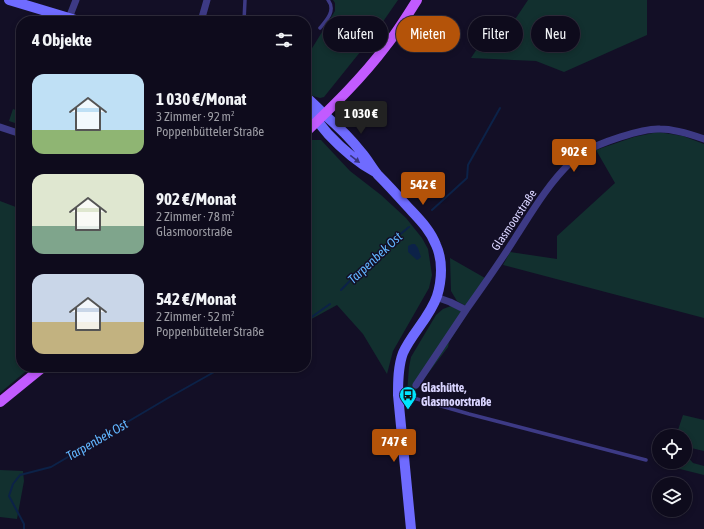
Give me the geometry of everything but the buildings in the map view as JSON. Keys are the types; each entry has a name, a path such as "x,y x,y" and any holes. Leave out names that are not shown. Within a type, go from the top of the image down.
{"main road":[{"path":"9,0 59,16"},
{"path":"311,127 366,71 387,46 417,0"},
{"path":"311,101 315,104 321,118"},
{"path":"311,111 340,129 361,152 376,173 422,221 436,243 438,250 440,285 430,311 404,352 398,376 398,396 411,529"},
{"path":"0,402 37,372"}],"street":[{"path":"73,16 76,0"},
{"path":"202,16 207,0"},
{"path":"0,127 16,132"},
{"name":"Glasmoorstraße","path":"416,385 553,182 572,162 584,152 601,145 634,133 654,129 675,130 704,140"},
{"path":"436,297 466,310"}],"lane":[{"path":"244,16 246,0"},
{"path":"320,28 328,19 332,10 331,4 328,0"},
{"path":"398,396 410,397 469,414 646,460"}],"green space":[{"path":"333,0 398,0 387,16 332,16 335,11 335,3"},
{"path":"528,0 647,0 647,35 564,72 536,61 471,58 475,52 523,52 523,16 517,16"},
{"path":"323,30 323,52 360,52 324,97 320,98 311,95 311,50"},
{"path":"13,109 16,110 16,123 9,121"},
{"path":"658,132 683,136 704,144 704,318 503,265 510,252 557,259 557,236 615,183 596,150 634,137"},
{"path":"321,140 350,171 381,195 406,218 422,238 428,249 432,275 429,288 393,351 387,374 363,334 337,305 311,319 311,141"},
{"path":"0,201 16,207 16,372 25,372 0,393"},
{"path":"450,258 485,278 466,306 457,301 451,291"},
{"path":"451,306 467,314 449,342 448,347 414,392 407,393 411,357 436,315 443,309"},
{"path":"683,415 704,420 704,451 692,448 692,429 678,429"},
{"path":"692,462 704,466 704,475 680,469 692,469"},
{"path":"0,470 23,471 24,481 17,519 0,517"}],"water":[{"path":"415,244 418,248 421,257 417,260 408,252 408,246"}],"waterway":[{"name":"Tarpenbek Ost","path":"432,210 467,178 468,165 500,108"},
{"name":"Tarpenbek Ost","path":"341,290 375,255 409,227"},
{"name":"Tarpenbek Ost","path":"311,317 330,304"},
{"name":"Tarpenbek Ost","path":"24,529 24,524 9,496 13,484 20,475 51,467 214,372"}],"place":[{"name":"Glashütte, Glasmoorstraße","path":"408,410"}]}
